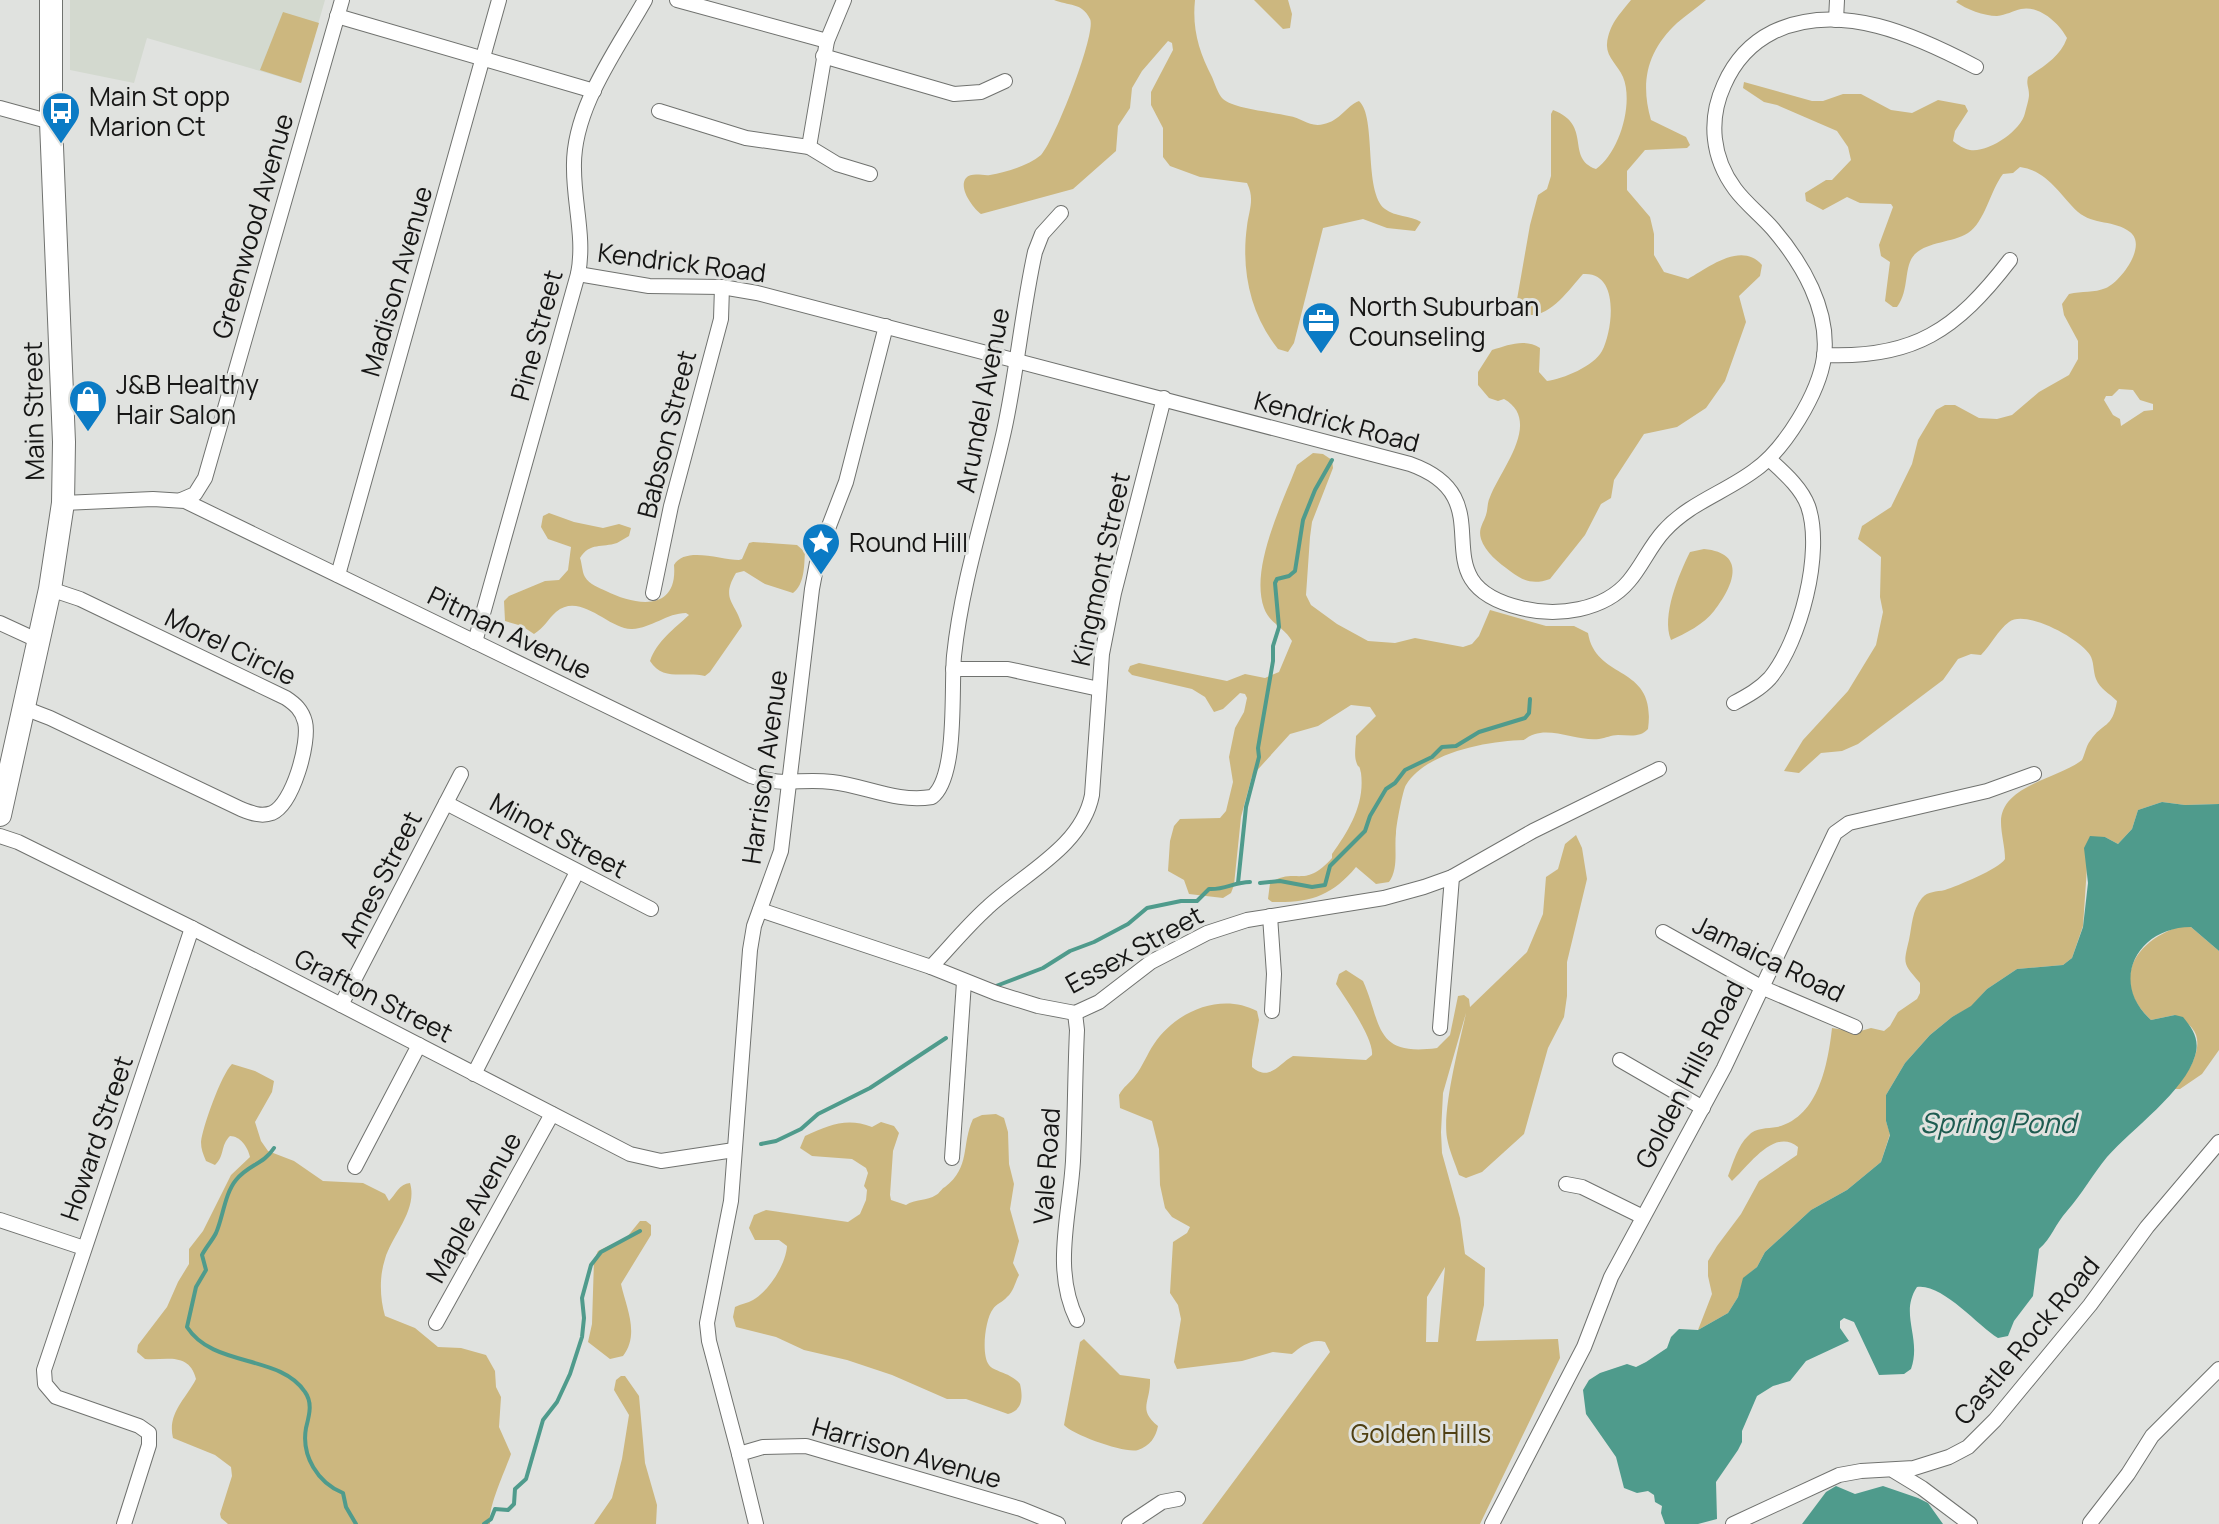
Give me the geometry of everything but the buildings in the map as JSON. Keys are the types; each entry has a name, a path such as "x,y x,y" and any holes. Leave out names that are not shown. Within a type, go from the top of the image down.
{"main road":[{"name":"Main Street","path":"0,815 50,589 63,503 64,442 51,122 51,0"}],"street":[{"name":"Greenwood Avenue","path":"181,500 195,494 205,478 342,0"},
{"name":"Madison Avenue","path":"338,575 499,0"},
{"name":"Pine Street","path":"475,642 578,274 581,251 574,155 582,122 594,91 645,0"},
{"path":"677,0 954,94 981,92 1005,81"},
{"path":"809,147 825,49 844,0"},
{"path":"1836,20 1837,0"},
{"path":"337,16 594,91"},
{"name":"Kendrick Road","path":"578,274 649,286 722,287 757,293 1410,464 1436,475 1450,489 1460,507 1462,553 1470,578 1495,599 1541,611 1568,611 1603,601 1618,591 1630,580 1653,545 1671,525 1694,506 1758,469 1769,459 1806,406 1816,386 1824,355 1820,314 1808,282 1781,239 1728,178 1715,144 1714,119 1730,72 1756,43 1782,28 1803,22 1836,20 1906,34 1976,67"},
{"path":"0,108 51,122"},
{"path":"659,111 746,138 809,147 833,162 870,174"},
{"name":"Arundel Avenue","path":"938,792 951,739 953,669 968,572 1003,437 1037,245 1045,230 1061,213"},
{"path":"1824,355 1875,354 1934,334 1974,304 2010,260"},
{"name":"Babson Street","path":"653,593 671,506 721,319 722,287"},
{"name":"Harrison Avenue","path":"756,1524 707,1323 731,1201 751,939 780,860 819,552 846,482 886,326"},
{"name":"Kingmont Street","path":"931,967 988,907 1067,841 1084,819 1091,801 1102,654 1114,593 1164,398"},
{"path":"1734,703 1759,688 1779,665 1799,622 1811,570 1809,509 1795,485 1769,459"},
{"name":"Pitman Avenue","path":"63,503 181,500 737,770 764,780 788,784 830,782 905,799 932,797 938,792"},
{"name":"Morel Circle","path":"24,708 241,809 261,815 274,812 284,802 306,746 304,717 298,707 286,698 80,599 50,589"},
{"path":"0,623 39,641"},
{"path":"953,669 1008,669 1099,689"},
{"name":"Essex Street","path":"760,910 931,967 964,982 1038,1006 1075,1013 1099,1002 1140,969 1184,944 1233,924 1384,898 1452,877 1533,831 1659,769"},
{"name":"Ames Street","path":"341,1005 461,774"},
{"name":"Golden Hills Road","path":"1492,1524 1584,1347 1604,1292 1703,1108 1833,836 1841,827 1987,791 2034,774"},
{"name":"Minot Street","path":"446,803 651,909"},
{"name":"Grafton Street","path":"0,836 192,928 630,1154 661,1161 734,1150"},
{"path":"474,1074 577,872"},
{"path":"1440,1028 1452,877"},
{"path":"1270,916 1274,974 1272,1011"},
{"name":"Howard Street","path":"124,1524 149,1445 149,1433 139,1426 51,1393 43,1378 192,928"},
{"name":"Jamaica Road","path":"1663,932 1761,987 1855,1027"},
{"path":"952,1158 964,982"},
{"name":"Vale Road","path":"1075,1013 1073,1159 1064,1274 1067,1301 1077,1320"},
{"path":"355,1167 419,1045"},
{"path":"1620,1060 1703,1108"},
{"name":"Maple Avenue","path":"436,1323 552,1114"},
{"name":"Castle Rock Road","path":"1733,1524 1839,1475 1894,1471 1949,1457 1968,1447 1984,1433 2090,1305 2147,1227 2219,1142"},
{"path":"1566,1184 1582,1187 1643,1217"},
{"path":"0,1220 84,1248"},
{"path":"2090,1523 2128,1474 2152,1436 2219,1369"},
{"name":"Harrison Avenue","path":"739,1454 763,1447 806,1446 1021,1509 1058,1524"},
{"path":"1894,1471 1916,1483 1970,1524"},
{"path":"1129,1524 1162,1502 1178,1499"}],"shaded area":[{"path":"70,0 325,0 301,83 147,38 134,83 70,70"}],"green space":[{"path":"1054,0 1195,0 1200,49 1223,99 1245,108 1319,125 1334,120 1359,101 1368,122 1378,200 1389,212 1421,222 1415,231 1387,228 1363,219 1323,228 1294,343 1288,352 1278,349 1260,321 1247,275 1245,242 1251,199 1247,183 1200,177 1170,166 1163,157 1163,128 1151,105 1151,92 1173,50 1172,43 1168,41 1132,88 1130,108 1118,126 1116,151 1073,189 981,214 965,192 966,178 1010,170 1041,155 1055,130 1081,64 1090,19 1079,7"},
{"path":"1254,0 1288,0 1292,14 1290,28 1283,29"},
{"path":"1631,0 1706,0 1667,34 1653,56 1646,80 1651,120 1686,137 1690,145 1687,148 1645,150 1627,171 1627,190 1650,217 1654,255 1664,272 1688,279 1715,263 1735,256 1754,258 1762,265 1760,276 1739,296 1746,322 1725,381 1706,408 1677,427 1644,434 1614,480 1611,498 1601,504 1585,535 1550,579 1528,581 1497,561 1481,539 1480,529 1489,499 1515,446 1520,420 1515,408 1504,399 1489,398 1478,385 1478,372 1492,350 1528,343 1540,348 1539,372 1547,381 1561,378 1592,362 1606,342 1611,317 1608,292 1603,282 1595,276 1583,274 1554,306 1545,311 1526,315 1515,311 1538,195 1547,189 1551,176 1553,110 1572,124 1582,157 1596,169 1618,140 1627,101 1626,88 1621,73 1608,53 1607,44 1613,25"},
{"path":"2219,0 2219,804 2162,802 2138,810 2132,829 2118,844 2105,837 2087,867 2083,926 2072,958 2063,965 2017,969 1987,989 1971,1007 1952,1017 1930,1035 1905,1063 1886,1095 1886,1121 1890,1134 1881,1162 1847,1190 1811,1210 1765,1252 1757,1267 1744,1278 1738,1297 1728,1313 1698,1330 1712,1294 1708,1261 1741,1214 1759,1181 1797,1155 1798,1147 1789,1142 1771,1145 1732,1181 1728,1176 1741,1144 1754,1131 1791,1121 1812,1101 1824,1072 1832,1028 1857,1032 1871,1028 1884,1031 1898,1012 1917,999 1920,983 1907,967 1905,959 1913,918 1922,898 1987,872 2005,859 2001,822 2004,809 2011,799 2033,784 2082,760 2087,745 2110,721 2117,701 2102,688 2095,676 2091,657 2076,641 2039,623 2017,619 2005,625 1981,655 1971,654 1958,659 1943,680 1858,744 1842,751 1821,753 1799,773 1784,771 1803,740 1848,691 1876,645 1883,612 1880,597 1881,557 1858,539 1862,526 1891,507 1912,464 1918,440 1936,410 1945,405 1955,405 1979,418 1997,419 2012,415 2039,392 2069,375 2078,359 2078,341 2064,315 2062,304 2069,294 2097,291 2112,284 2130,263 2136,246 2130,232 2084,216 2046,178 2020,167 2013,173 2003,174 1979,222 1968,233 1915,254 1909,265 1904,293 1897,307 1893,307 1885,301 1890,262 1881,256 1879,245 1893,207 1891,204 1860,203 1847,197 1823,210 1806,201 1805,193 1826,180 1832,180 1851,160 1848,147 1837,131 1764,102 1743,88 1744,82 1812,101 1823,101 1843,94 1861,94 1891,110 1912,113 1938,100 1965,105 1968,111 1955,131 1953,141 1970,150 1986,148 2017,127 2028,101 2028,77 2056,56 2067,38 2054,21 2035,10 2028,8 1992,16 1975,12 1956,2","holes":["2119,389 2133,390 2140,400 2153,404 2153,410 2144,411 2121,426 2120,419 2113,415 2104,400"]},
{"path":"283,12 319,23 301,83 260,70"},
{"path":"1313,453 1323,454 1332,460 1333,468 1312,522 1306,595 1311,605 1368,641 1395,643 1415,638 1463,647 1472,644 1479,636 1490,610 1546,626 1574,626 1588,633 1593,648 1602,659 1644,693 1648,729 1638,735 1599,739 1541,733 1524,740 1459,750 1443,757 1428,764 1406,785 1396,829 1395,865 1389,882 1376,884 1356,867 1338,885 1319,896 1272,902 1268,899 1270,883 1287,876 1314,873 1322,868 1332,858 1354,816 1362,784 1355,758 1356,736 1376,716 1370,707 1351,705 1318,726 1290,734 1252,776 1241,817 1231,893 1223,898 1189,894 1184,880 1168,871 1174,826 1180,819 1220,818 1226,811 1233,782 1229,757 1235,728 1244,712 1247,698 1240,693 1223,709 1214,712 1205,697 1192,689 1132,675 1128,671 1130,666 1139,663 1227,681 1245,674 1265,678 1279,672 1292,641 1266,613 1261,575 1275,519 1297,465"},
{"path":"549,513 603,528 619,524 631,528 629,536 592,548 580,558 589,582 630,600 642,602 662,598 669,591 674,565 679,559 704,555 739,560 749,543 753,542 797,545 805,552 802,580 793,593 765,584 744,571 736,573 729,595 742,626 705,676 668,674 661,672 650,661 661,641 689,615 686,613 632,629 614,624 585,608 566,607 556,612 534,634 505,621 504,601 509,596 545,581 559,580 568,570 571,547 548,539 541,527 543,516"},
{"path":"1704,549 1727,557 1732,564 1731,582 1710,616 1671,640 1668,619 1677,583 1690,552"},
{"name":"Golden Hills","path":"1576,835 1582,848 1587,879 1567,962 1564,1017 1548,1048 1524,1134 1482,1172 1466,1178 1459,1175 1448,1143 1446,1125 1452,1076 1466,1013 1443,1093 1442,1153 1460,1218 1465,1254 1485,1268 1484,1305 1476,1341 1558,1339 1560,1358 1480,1524 1202,1524 1330,1352 1325,1342 1316,1341 1292,1354 1273,1352 1242,1361 1177,1369 1174,1362 1181,1319 1178,1305 1170,1293 1173,1242 1187,1233 1190,1227 1172,1217 1165,1208 1160,1185 1159,1149 1152,1121 1120,1108 1119,1095 1138,1072 1163,1032 1187,1014 1214,1004 1243,1006 1257,1011 1259,1020 1252,1067 1258,1071 1274,1070 1293,1056 1366,1060 1372,1055 1369,1039 1336,984 1339,974 1346,970 1363,981 1378,1023 1390,1042 1416,1049 1437,1048 1450,1035 1458,996 1464,995 1469,999 1470,1007 1527,952 1543,914 1546,877 1558,869 1565,844","holes":["1445,1267 1438,1342 1426,1342 1427,1297"]},
{"path":"2178,927 2191,927 2219,951 2219,1050 2202,1074 2180,1089 2174,1089 2194,1060 2196,1035 2175,1015 2151,1020 2139,1006 2130,979 2132,966 2149,943"},
{"path":"232,1064 274,1081 272,1092 255,1122 268,1151 294,1161 323,1181 363,1183 385,1194 389,1201 400,1187 410,1183 412,1193 407,1213 383,1266 383,1309 385,1316 415,1328 438,1347 461,1348 486,1355 495,1371 496,1387 501,1397 499,1427 511,1454 494,1500 490,1524 228,1524 220,1514 232,1476 231,1467 215,1455 173,1438 175,1414 196,1379 193,1370 188,1364 175,1359 145,1359 137,1352 138,1345 167,1307 189,1264 189,1249 203,1231 231,1175 250,1157 243,1143 234,1136 230,1136 225,1143 215,1165 206,1161 202,1149 209,1113"},
{"path":"996,1114 1004,1118 1008,1132 1009,1164 1014,1184 1010,1209 1019,1241 1013,1263 1019,1275 1009,1295 990,1314 985,1353 991,1367 1020,1384 1021,1398 1017,1409 1008,1414 966,1399 947,1399 892,1375 736,1327 733,1317 735,1307 753,1300 771,1284 786,1253 787,1246 779,1240 755,1240 749,1228 754,1215 766,1210 848,1222 860,1214 866,1200 866,1168 852,1159 812,1156 800,1148 805,1136 846,1123 872,1127 881,1122 894,1126 899,1133 893,1151 890,1195 891,1200 906,1205 932,1197 953,1179 962,1164 973,1119"},
{"path":"640,1221 651,1225 651,1235 621,1284 630,1320 631,1339 623,1356 610,1359 588,1342 592,1324 594,1260 598,1251 627,1237"},
{"path":"1084,1339 1120,1375 1150,1379 1146,1405 1148,1415 1158,1426 1152,1441 1146,1446 1132,1450 1100,1443 1064,1425 1080,1342"},
{"path":"625,1376 639,1396 645,1463 657,1505 656,1524 594,1524 612,1498 622,1459 629,1415 614,1390 616,1380"}],"water":[{"name":"Spring Pond","path":"2162,802 2219,804 2219,951 2191,927 2172,929 2144,946 2135,959 2131,973 2132,989 2138,1005 2151,1020 2175,1015 2187,1021 2196,1040 2195,1056 2181,1083 2107,1157 2039,1249 2033,1296 2014,1321 2008,1336 1998,1338 1937,1291 1917,1287 1910,1307 1914,1347 1911,1369 1904,1374 1879,1375 1854,1322 1844,1318 1840,1321 1840,1328 1849,1341 1806,1361 1790,1381 1773,1386 1757,1396 1742,1431 1742,1442 1716,1482 1717,1519 1698,1524 1665,1524 1662,1506 1655,1502 1654,1495 1648,1491 1637,1493 1624,1488 1616,1457 1586,1414 1583,1390 1589,1380 1627,1364 1636,1367 1667,1348 1671,1337 1679,1329 1698,1330 1728,1313 1738,1297 1743,1278 1757,1267 1765,1252 1811,1210 1847,1190 1881,1162 1890,1135 1886,1121 1886,1095 1905,1063 1930,1035 2017,969 2063,965 2072,958 2083,927 2088,883 2084,848 2090,836 2105,837 2118,844 2132,829 2138,810"},
{"path":"1836,1486 1855,1494 1883,1486 1918,1498 1928,1503 1943,1524 1802,1524 1826,1492"}],"waterway":[{"path":"1238,883 1246,807 1259,757 1273,646 1279,627 1275,583 1277,579 1295,571 1303,520 1332,460"},
{"path":"1260,883 1280,881 1312,887 1325,885 1330,866 1365,831 1386,789 1405,770 1432,757 1442,747 1456,746 1479,732 1525,718 1529,713 1530,699"},
{"path":"996,986 1043,968 1070,951 1094,942 1128,924 1147,908 1197,901 1209,889 1250,882"},
{"path":"761,1144 776,1141 801,1129 818,1114 870,1088 946,1038"},
{"path":"274,1148 232,1185 216,1233 202,1255 206,1270 196,1287 187,1327 213,1349 280,1372 294,1380 305,1392 310,1405 305,1438 309,1458 326,1483 343,1493 346,1507 356,1524"},
{"path":"484,1524 491,1519 495,1509 508,1510 514,1504 515,1489 526,1479 543,1420 557,1402 570,1374 582,1337 582,1298 591,1265 601,1252 640,1231"}],"place":[{"name":"Main St opp Marion Ct","path":"61,145"},
{"name":"North Suburban Counseling","path":"1321,355"},
{"name":"J&B Healthy Hair Salon","path":"88,433"},
{"name":"Round Hill","path":"821,576"}]}
